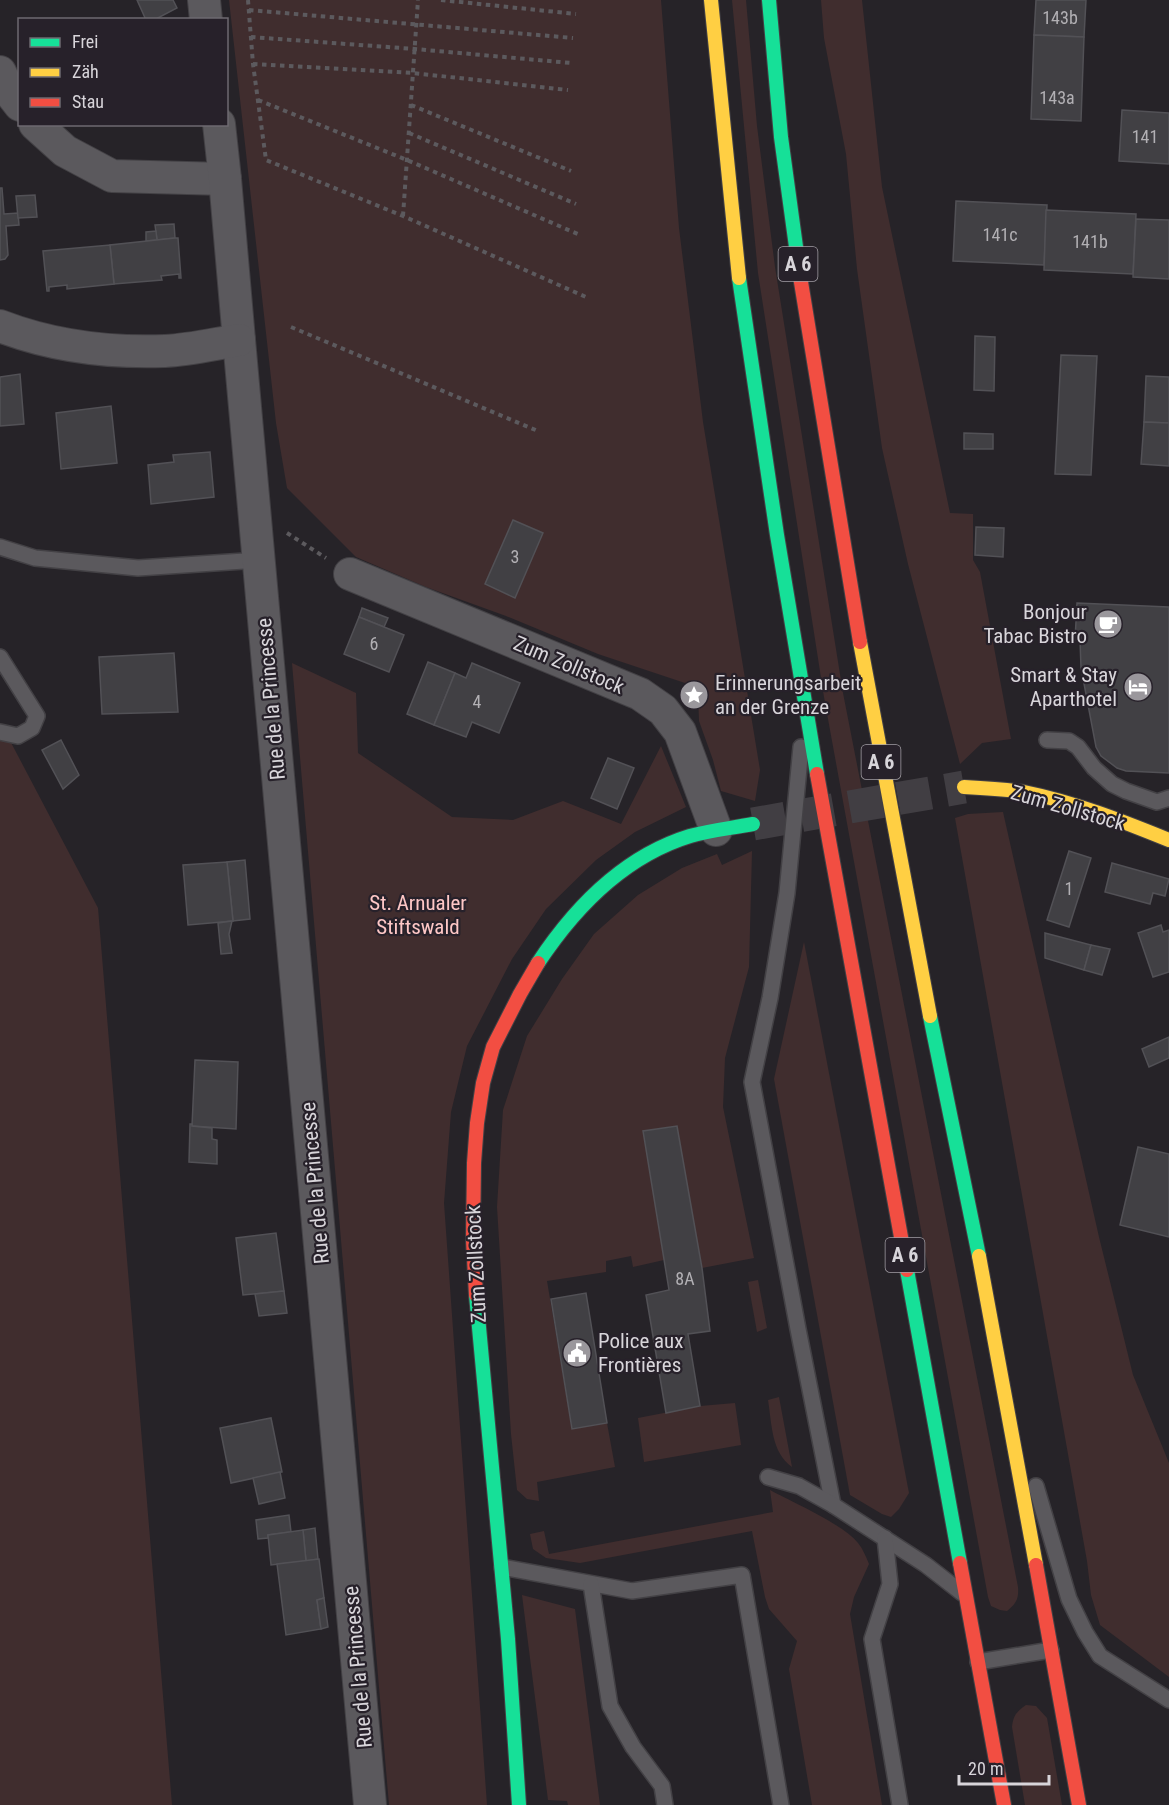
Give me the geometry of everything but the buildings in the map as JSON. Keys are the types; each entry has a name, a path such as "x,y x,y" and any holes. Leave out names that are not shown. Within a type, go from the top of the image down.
{"main road":[{"name":"A 6","path":"711,0 739,276 777,535 805,705 1004,1805"},
{"name":"A 6","path":"768,0 781,137 801,286 869,695 926,998 999,1361 1079,1805"},
{"name":"Zum Zollstock","path":"964,787 1001,789 1069,804 1169,840"},
{"name":"Zum Zollstock","path":"519,1805 502,1568 477,1316 472,1204 477,1120 490,1056 512,1008 556,936 585,902 614,875 684,838 753,824"}],"street":[{"path":"204,0 206,18"},
{"path":"0,72 9,92 18,103"},
{"path":"37,126 65,151 112,176 225,179"},
{"name":"Rue de la Princesse","path":"219,126 370,1805"},
{"path":"0,326 26,336 77,346 123,350 166,351 238,340"},
{"name":"Zum Zollstock","path":"350,573 640,694 663,710 680,732 716,830"}],"lane":[{"path":"0,547 36,558 138,568 259,560"},
{"path":"0,657 37,716 32,728 18,736 0,732"},
{"path":"805,705 787,893 770,998 752,1082 833,1505"},
{"path":"1047,740 1069,741 1078,747 1098,772 1112,784 1126,791 1157,802 1169,798"},
{"path":"999,1361 1069,1599 1085,1632 1100,1656 1169,1700"},
{"path":"768,1477 799,1486 833,1505 926,1566 967,1597"},
{"path":"885,1538 890,1584 872,1639 900,1805"},
{"path":"502,1568 632,1591 742,1575 781,1805"},
{"path":"591,1584 610,1706 633,1747 662,1786 665,1805"},
{"path":"978,1662 1051,1650"}],"path":[{"path":"248,0 266,160 403,216 586,297"},
{"path":"403,216 418,0"},
{"path":"441,0 576,14"},
{"path":"249,10 573,38"},
{"path":"251,37 571,63"},
{"path":"254,64 413,73 568,90"},
{"path":"258,100 407,160 580,235"},
{"path":"411,105 571,171"},
{"path":"409,133 576,204"},
{"path":"291,327 538,431"},
{"path":"282,529 350,573"}],"green space":[{"path":"229,0 661,0 679,228 703,422 760,770 755,801 721,791 699,721 698,694 691,685 598,654 506,616 426,587 356,557 287,488 276,423"},
{"path":"732,0 746,0 757,126 775,267 843,693 1018,1587 1016,1601 1007,1611 991,1606 988,1597 824,697 758,273"},
{"path":"821,0 862,0 882,187 950,513 973,514 973,560 980,572 1011,739 982,743 960,764 908,564 882,448 857,269 846,154 824,38"},
{"name":"St. Arnualer Stiftswald","path":"292,663 356,693 358,753 452,817 513,820 563,801 621,824 661,746 686,807 635,832 596,860 546,909 512,959 467,1046 451,1112 444,1203 487,1805 389,1805"},
{"path":"0,734 7,735 98,908 172,1805 0,1805"},
{"path":"1003,812 1099,1237 1133,1375 1169,1463 1169,1677 1100,1625 1091,1595 1087,1561 955,818 968,814"},
{"path":"752,851 749,967 725,1058 723,1107 754,1258 702,1268 677,1126 644,1131 664,1260 633,1267 631,1256 606,1261 606,1272 547,1281 572,1429 607,1423 615,1467 537,1482 539,1501 527,1499 517,1490 511,1434 497,1207 503,1110 527,1036 562,979 594,934 638,895 682,868 717,854 722,865"},
{"path":"804,942 909,1493 891,1517 850,1495 774,1079"},
{"path":"758,1280 767,1328 757,1332 748,1282"},
{"path":"779,1397 792,1467 780,1454 772,1428 768,1400"},
{"path":"735,1403 741,1445 644,1462 638,1418 700,1406"},
{"path":"770,1490 841,1528 858,1543 869,1564 854,1597 850,1614 882,1805 812,1805 789,1669 797,1641 769,1609 752,1531 580,1563 546,1558 533,1549 530,1534 544,1531 549,1554 773,1512"},
{"path":"522,1595 575,1609 600,1805 568,1805 567,1801 548,1800"},
{"path":"1026,1705 1036,1706 1047,1718 1062,1805 1025,1805 1012,1727 1016,1714"}],"tunnel":[{"path":"753,824 964,787"}],"traffic: fast":[{"path":"769,0 781,137 800,276"},
{"path":"739,278 777,535 817,774"},
{"path":"538,963 552,942 585,903 623,870 644,856 690,836 753,824"},
{"path":"930,1016 979,1256"},
{"path":"907,1270 960,1563"},
{"path":"476,1295 508,1639 519,1805"}],"traffic: slow":[{"path":"711,0 739,278"},
{"path":"860,642 930,1016"},
{"path":"964,787 1016,791 1043,796 1098,813 1169,840"},
{"path":"979,1256 1036,1565"}],"traffic: jam":[{"path":"800,276 860,642"},
{"path":"817,774 907,1270"},
{"path":"476,1295 473,1240 474,1163 483,1083 493,1047 538,963"},
{"path":"960,1563 1004,1805"},
{"path":"1036,1565 1079,1805"}],"place":[{"name":"Bonjour Tabac Bistro","path":"1108,624"},
{"name":"Smart & Stay Aparthotel","path":"1138,687"},
{"name":"Erinnerungsarbeit an der Grenze","path":"694,695"},
{"name":"Police aux Frontières","path":"577,1353"}]}
